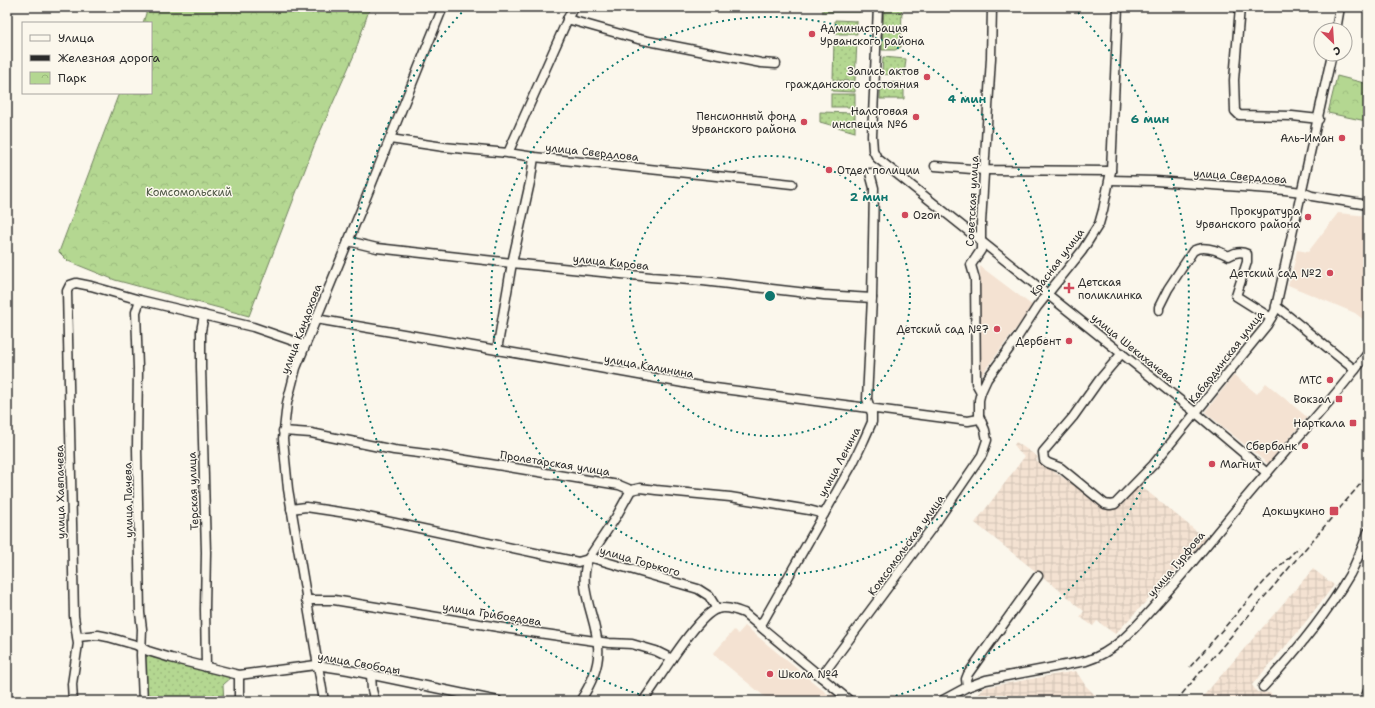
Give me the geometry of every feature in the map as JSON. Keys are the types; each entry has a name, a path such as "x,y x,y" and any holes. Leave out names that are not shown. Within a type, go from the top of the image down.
{"street":[{"name":"улица Кандохова","path":"324,701 291,509 286,469 283,431 290,390 296,368 305,345 443,7"},
{"path":"508,153 573,7"},
{"name":"улица Шекихачева","path":"878,7 872,136 875,155 1196,413 1267,473"},
{"name":"Советская улица","path":"981,392 976,383 975,279 971,265 982,250 981,241 992,7"},
{"name":"Красная улица","path":"979,419 978,408 981,392 987,379 1047,294 1082,251 1095,229 1103,210 1111,172 1118,7"},
{"path":"1240,7 1234,80 1235,111 1237,114 1292,116 1319,119"},
{"path":"1337,22 1340,7"},
{"path":"567,19 638,39 761,63 776,64"},
{"name":"Кабардинская улица","path":"1122,353 1046,451 1043,452 1044,460 1061,468 1105,504 1110,505 1115,504 1152,465 1267,326 1271,318 1276,306 1319,119 1330,62"},
{"name":"улица Свердлова","path":"390,139 444,147 792,184"},
{"path":"497,350 512,263 532,178 534,157"},
{"path":"935,166 984,170 1111,172"},
{"name":"улица Ленина","path":"761,626 853,463 872,422 871,409 867,399 872,298 874,188 870,172"},
{"name":"улица Свердлова","path":"1110,180 1154,180 1285,190 1368,205"},
{"name":"улица Кирова","path":"348,241 377,248 512,263 651,278 710,282 824,295 872,298"},
{"path":"1159,310 1168,289 1193,251 1198,248 1213,249 1229,256 1238,252 1247,254 1247,262 1236,296 1271,318"},
{"name":"улица Хавпачева","path":"73,701 72,684 78,637 74,616 67,291 72,284 76,283 140,300"},
{"path":"140,300 253,327 305,345"},
{"name":"улица Пачева","path":"140,300 136,312 136,324 138,368 137,448 140,613 142,629 141,648 143,701"},
{"path":"1276,306 1355,370"},
{"name":"Терская улица","path":"204,315 201,331 201,368 206,552 206,667"},
{"name":"улица Калинина","path":"316,319 700,386 968,422 979,419"},
{"name":"улица Гурфова","path":"941,701 967,687 986,680 1086,661 1101,656 1112,649 1132,631 1173,586 1267,473 1340,389 1368,352"},
{"name":"Комсомольская улица","path":"821,677 937,521 982,455 987,443 987,436 979,419"},
{"name":"Пролетарская улица","path":"283,431 311,433 394,450 435,454 619,485 631,490 640,488 730,497 809,510 824,514"},
{"path":"580,701 594,672 598,651 584,575 588,559 616,517 631,490"},
{"name":"улица Горького","path":"291,509 306,507 353,514 576,562 581,562 592,558 698,589 709,596 717,609"},
{"path":"1263,687 1296,650 1331,604 1350,573 1368,532"},
{"path":"967,687 966,679 968,674 1038,576"},
{"name":"улица Грибоедова","path":"306,600 334,600 510,629 597,641 632,644 656,651 672,659"},
{"path":"643,701 672,659 703,619 709,613 717,609 730,608 744,613 761,626 850,701"},
{"name":"улица Свободы","path":"78,637 98,635 136,645 171,658 239,675 318,666 371,675 498,701"},
{"path":"239,675 239,701"},
{"path":"371,675 372,690 375,701"},
{"path":"1364,701 1368,691"}],"shaded area":[{"name":"Детский сад №2","path":"1338,213 1368,216 1368,323 1355,313 1288,285 1297,250 1308,252"},
{"name":"Детский сад №7","path":"980,266 1033,306 979,378 978,351"},
{"path":"1234,375 1257,394 1266,383 1307,417 1268,464 1205,412"},
{"path":"1016,442 1038,457 1036,460 1076,486 1105,510 1114,508 1137,483 1206,539 1115,634 1097,621 1093,626 1080,617 1084,611 1073,601 975,523 1025,456 1016,450 1014,445"},
{"path":"1313,569 1334,585 1297,633 1252,685 1257,692 1270,693 1278,701 1199,701"},
{"name":"Школа №4","path":"745,626 830,696 832,693 842,701 770,701 713,654 734,630 738,634"},
{"path":"1076,671 1085,685 1101,701 975,701 981,690 986,687"}],"green space":[{"name":"Комсомольский","path":"148,7 370,7 354,55 314,146 249,316 115,280 68,261 59,252 119,94 152,94 152,22 143,22"},
{"path":"825,7 860,7 860,12 822,12"},
{"path":"884,7 902,7 901,47 895,50 882,50"},
{"path":"835,20 857,21 857,34 835,34"},
{"path":"834,40 857,41 855,81 833,80"},
{"path":"883,57 906,59 904,76 882,74"},
{"path":"1337,76 1368,84 1368,110 1366,121 1328,113"},
{"path":"881,82 904,83 904,99 880,99"},
{"path":"832,85 855,85 855,92 832,91"},
{"path":"831,94 855,94 855,107 831,107"},
{"path":"820,112 855,113 855,132 820,122"},
{"path":"145,654 233,676 223,685 224,701 147,701"}],"railway":[{"path":"1176,701 1368,475"},
{"path":"1364,505 1368,500"},
{"path":"1190,667 1264,582 1299,547"}],"place":[{"name":"Администрация Урванского района","path":"812,34"},
{"name":"Запись актов гражданского состояния","path":"927,77"},
{"name":"Налоговая инспеция №6","path":"916,117"},
{"name":"Пенсионный фонд Урванского района","path":"804,122"},
{"name":"Аль-Иман","path":"1342,138"},
{"name":"Отдел полиции","path":"829,170"},
{"name":"Ozon","path":"905,215"},
{"name":"Прокуратура Урванского района","path":"1308,217"},
{"name":"Детский сад №2","path":"1330,273"},
{"name":"Детская поликлинка","path":"1069,288"},
{"name":"Детский сад №7","path":"997,329"},
{"name":"Дербент","path":"1069,341"},
{"name":"МТС","path":"1330,380"},
{"name":"Вокзал","path":"1339,399"},
{"name":"Нарткала","path":"1353,423"},
{"name":"Сбербанк","path":"1305,446"},
{"name":"Магнит","path":"1212,464"},
{"name":"Докшукино","path":"1334,511"},
{"name":"Школа №4","path":"770,674"}]}
